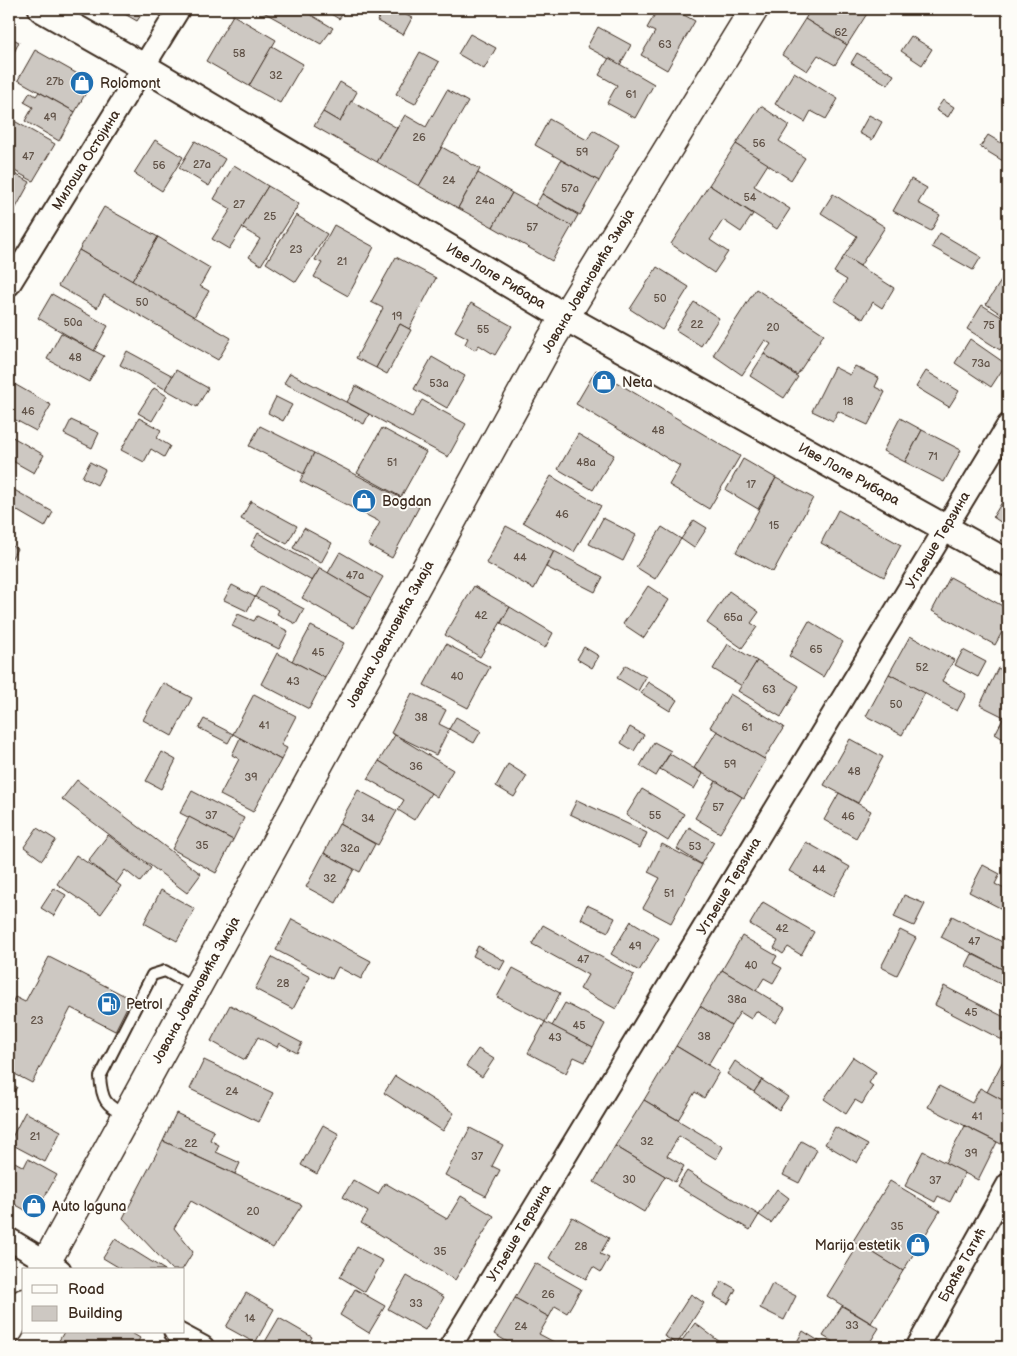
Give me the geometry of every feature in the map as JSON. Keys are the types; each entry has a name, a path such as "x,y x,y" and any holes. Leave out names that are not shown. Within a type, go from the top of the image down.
{"main road":[{"name":"Јована Јовановића Змаја","path":"50,1267 127,1116 196,988 565,317 754,9"},
{"path":"9,1330 22,1307"}],"street":[{"name":"Иве Лоле Рибара","path":"42,9 144,67 565,317 1008,563"},
{"name":"Милоша Остојина","path":"9,285 179,9"},
{"name":"Угљеше Терзина","path":"450,1347 1008,426"},
{"name":"Браће Татић","path":"917,1347 1008,1184"},
{"path":"9,1239 50,1267"},
{"path":"179,1334 203,1347"}],"lane":[{"path":"127,1116 112,1109 101,1095 100,1077 152,975 165,971 196,988"}],"building":[{"path":"116,9 145,9 137,21"},
{"path":"258,9 301,9 333,28 321,44"},
{"path":"323,9 346,9 339,19"},
{"path":"384,9 395,9 412,18 403,35 377,21"},
{"path":"658,9 673,9 695,21 667,70 641,55 655,32 647,28"},
{"path":"811,9 870,9 847,45 805,19"},
{"path":"233,15 276,40 249,86 206,61"},
{"path":"805,19 847,45 835,65 818,55 807,71 782,55"},
{"path":"598,27 631,45 620,65 587,47"},
{"path":"470,34 496,48 484,69 458,54"},
{"path":"911,36 932,49 922,65 901,51"},
{"path":"9,37 19,42 9,63"},
{"path":"272,46 303,64 280,103 249,86"},
{"path":"35,50 92,82 75,112 18,80"},
{"path":"420,52 439,62 415,104 396,94"},
{"path":"857,53 894,75 888,85 851,63"},
{"path":"609,58 654,84 635,118 607,103 617,85 599,75"},
{"path":"794,72 838,99 826,119 811,111 805,122 775,104"},
{"path":"340,82 357,92 340,122 323,112"},
{"path":"447,90 468,102 419,186 377,162 405,115 426,127"},
{"path":"30,92 36,96 39,92 75,112 59,141 25,121 33,107 24,102"},
{"path":"943,100 954,107 948,117 936,110"},
{"path":"351,101 397,128 377,162 314,126 323,112 340,122"},
{"path":"761,106 789,125 779,141 805,158 791,180 736,144"},
{"path":"869,115 882,122 872,140 859,133"},
{"path":"9,118 55,144 33,181 9,168"},
{"path":"549,119 587,140 593,130 619,145 599,181 535,145"},
{"path":"988,135 1008,147 1008,164 980,147"},
{"path":"155,140 183,157 162,191 134,173"},
{"path":"195,141 225,159 209,186 179,168"},
{"path":"736,144 768,164 754,186 790,209 777,229 709,185"},
{"path":"442,147 480,169 458,208 419,186"},
{"path":"561,160 599,181 580,215 542,194"},
{"path":"234,165 268,186 229,249 212,239 231,209 214,199"},
{"path":"9,171 30,182 11,217 9,215"},
{"path":"478,173 512,193 493,227 458,208"},
{"path":"911,179 927,188 918,203 940,215 931,231 893,211"},
{"path":"709,185 753,214 741,232 723,220 710,240 728,252 714,273 671,244"},
{"path":"268,186 299,204 261,265 249,257 260,239 242,228"},
{"path":"512,193 572,226 552,261 493,227"},
{"path":"542,194 578,215 572,226 535,206"},
{"path":"833,194 885,227 860,266 844,256 857,236 821,213"},
{"path":"104,207 158,237 132,281 79,250"},
{"path":"296,215 327,234 296,282 266,263"},
{"path":"334,225 374,247 348,296 314,277 322,263 315,260"},
{"path":"940,233 981,257 973,270 932,247"},
{"path":"158,237 210,268 200,286 209,291 194,317 132,281"},
{"path":"79,250 231,338 218,360 104,295 97,308 58,286"},
{"path":"844,256 894,288 882,308 873,302 863,319 834,300 847,280 834,272"},
{"path":"396,257 436,278 409,329 400,324 376,368 356,358 383,308 371,302"},
{"path":"657,267 689,287 662,330 630,309"},
{"path":"1003,278 1008,281 1008,319 986,304"},
{"path":"756,289 824,334 797,375 764,354 771,344 765,340 742,375 713,355"},
{"path":"52,294 108,326 94,351 38,318"},
{"path":"694,302 719,318 701,346 676,330"},
{"path":"471,303 512,326 495,355 479,345 475,350 465,344 468,338 455,331"},
{"path":"982,305 1008,321 1008,337 1000,350 967,329"},
{"path":"400,324 411,330 387,374 376,368"},
{"path":"61,333 104,356 89,382 47,359"},
{"path":"970,339 1006,364 991,387 955,363"},
{"path":"127,351 173,376 165,389 120,365"},
{"path":"764,354 798,377 784,398 750,376"},
{"path":"432,357 465,376 447,408 414,389"},
{"path":"855,366 879,378 875,387 885,392 868,425 838,411 833,421 812,411 834,367 850,375"},
{"path":"176,370 208,388 197,407 165,389"},
{"path":"596,370 740,456 709,509 669,485 680,466 576,404"},
{"path":"926,371 959,391 949,407 916,387"},
{"path":"290,373 369,414 364,424 284,383"},
{"path":"9,381 51,405 36,431 9,418"},
{"path":"356,386 412,417 422,400 466,424 448,457 347,402"},
{"path":"154,388 167,396 152,421 138,413"},
{"path":"276,397 292,405 283,421 268,413"},
{"path":"139,418 161,430 157,438 170,446 164,457 151,449 144,462 121,450"},
{"path":"900,418 922,430 905,462 883,451"},
{"path":"71,420 99,433 92,448 64,434"},
{"path":"260,426 314,453 304,474 249,446"},
{"path":"382,428 426,452 401,497 357,473"},
{"path":"922,430 961,450 944,482 905,462"},
{"path":"578,434 614,455 593,490 558,469"},
{"path":"9,435 44,455 34,473 9,459"},
{"path":"314,453 419,507 392,558 368,545 380,522 300,481"},
{"path":"743,459 776,478 758,509 726,490"},
{"path":"90,462 105,470 97,485 82,477"},
{"path":"551,476 601,506 574,552 523,522"},
{"path":"776,478 813,498 773,572 736,552"},
{"path":"9,487 53,512 45,527 9,506"},
{"path":"1008,492 1008,527 993,517"},
{"path":"251,501 297,526 287,544 241,519"},
{"path":"838,510 901,545 884,577 821,543"},
{"path":"603,518 636,535 623,561 589,544"},
{"path":"694,520 707,528 694,548 681,539"},
{"path":"506,526 554,551 534,589 486,563"},
{"path":"662,527 681,539 655,579 636,567"},
{"path":"304,528 332,543 321,563 293,548"},
{"path":"258,533 320,568 312,581 251,546"},
{"path":"9,544 17,549 9,563"},
{"path":"554,551 603,577 595,592 546,567"},
{"path":"340,552 383,577 371,598 328,573"},
{"path":"320,568 371,598 354,628 302,598"},
{"path":"950,577 1008,609 1008,621 995,645 932,611"},
{"path":"232,585 255,597 247,611 224,600"},
{"path":"261,586 304,609 296,624 277,614 279,610 255,597"},
{"path":"474,586 510,607 480,657 445,635"},
{"path":"648,586 669,600 644,638 623,624"},
{"path":"729,591 759,612 751,623 757,627 742,648 707,623"},
{"path":"510,607 553,633 545,648 501,623"},
{"path":"238,614 254,621 257,616 288,631 279,649 232,626"},
{"path":"809,621 843,642 823,677 789,656"},
{"path":"311,626 344,643 325,678 292,661"},
{"path":"910,636 954,660 942,681 966,694 957,711 889,674"},
{"path":"446,644 490,667 468,708 424,685"},
{"path":"728,644 757,661 742,686 713,669"},
{"path":"584,647 599,656 592,668 577,659"},
{"path":"963,650 986,662 978,677 955,665"},
{"path":"277,653 325,678 309,709 261,684"},
{"path":"757,661 799,686 781,717 738,691"},
{"path":"626,665 646,677 638,691 617,678"},
{"path":"998,668 1008,673 1008,708 1004,717 980,705"},
{"path":"889,674 925,693 902,735 866,716"},
{"path":"648,682 677,700 670,711 641,693"},
{"path":"163,683 192,698 172,736 143,720"},
{"path":"412,693 446,710 439,724 449,729 436,755 391,733"},
{"path":"254,694 296,716 281,745 287,748 281,760 233,734"},
{"path":"730,694 784,727 764,759 710,727"},
{"path":"456,717 481,731 474,743 449,729"},
{"path":"1004,717 1008,719 1008,742 995,734"},
{"path":"204,719 233,734 228,743 199,728"},
{"path":"630,727 644,735 634,751 621,743"},
{"path":"717,731 766,760 744,798 694,768"},
{"path":"395,735 453,770 437,797 379,761"},
{"path":"240,738 281,760 253,812 220,795 239,759 232,755"},
{"path":"850,739 883,757 858,803 824,785"},
{"path":"654,742 671,751 656,776 640,766"},
{"path":"162,752 176,760 161,789 146,781"},
{"path":"670,754 703,774 694,789 660,769"},
{"path":"379,761 431,793 414,820 398,810 404,800 368,779"},
{"path":"508,764 527,776 514,797 496,786"},
{"path":"77,780 201,874 187,893 62,799"},
{"path":"716,781 742,797 720,833 695,818"},
{"path":"642,789 684,814 668,841 626,815"},
{"path":"358,790 397,811 378,845 339,824"},
{"path":"192,791 244,818 233,840 180,813"},
{"path":"839,793 871,811 856,838 824,820"},
{"path":"577,800 647,833 640,848 570,814"},
{"path":"189,817 233,840 216,873 172,849"},
{"path":"339,824 375,844 360,872 324,853"},
{"path":"689,827 714,842 701,864 677,849"},
{"path":"37,828 56,840 42,860 24,847"},
{"path":"108,835 151,868 140,882 125,870 116,883 88,861"},
{"path":"806,842 850,867 833,896 789,871"},
{"path":"662,844 702,865 671,923 643,908 660,878 648,872"},
{"path":"324,853 354,869 336,903 306,887"},
{"path":"76,855 121,886 101,914 57,884"},
{"path":"983,865 1000,874 995,884 1008,891 1008,912 969,892"},
{"path":"54,888 66,895 54,916 41,908"},
{"path":"161,890 195,909 177,941 144,923"},
{"path":"904,895 925,904 914,926 894,917"},
{"path":"763,902 814,932 801,955 788,947 783,954 774,948 778,941 750,924"},
{"path":"587,905 615,918 608,932 581,919"},
{"path":"952,916 1008,945 1008,972 941,937"},
{"path":"292,919 371,961 361,979 338,967 332,979 276,950"},
{"path":"631,921 659,938 639,971 611,954"},
{"path":"543,925 634,975 616,1009 580,989 588,975 532,944"},
{"path":"900,930 916,938 897,975 881,967"},
{"path":"742,936 777,956 773,963 782,968 773,983 764,978 756,991 722,970"},
{"path":"478,946 505,961 500,970 473,956"},
{"path":"972,954 1008,972 1008,988 966,966"},
{"path":"49,957 131,999 115,1031 71,1008 32,1083 9,1071 9,1009 15,997 25,1002"},
{"path":"272,957 310,977 293,1009 255,989"},
{"path":"513,968 560,993 545,1022 497,997"},
{"path":"722,970 785,1008 776,1023 756,1011 751,1019 740,1012 731,1026 700,1006"},
{"path":"944,986 1008,1019 1008,1043 935,1005"},
{"path":"565,1003 605,1024 593,1047 552,1026"},
{"path":"230,1005 302,1043 297,1053 279,1043 277,1047 258,1037 245,1060 211,1041"},
{"path":"700,1006 731,1026 708,1065 676,1046"},
{"path":"545,1022 593,1047 585,1062 574,1057 566,1073 528,1053"},
{"path":"676,1046 719,1072 704,1098 695,1092 678,1120 644,1100"},
{"path":"478,1049 494,1059 482,1077 466,1066"},
{"path":"1008,1051 1008,1103 987,1092"},
{"path":"853,1057 876,1072 869,1083 873,1086 862,1104 855,1100 846,1114 824,1099"},
{"path":"204,1060 273,1093 259,1122 190,1089"},
{"path":"735,1061 762,1080 754,1092 727,1074"},
{"path":"395,1076 454,1113 443,1131 384,1093"},
{"path":"762,1080 788,1097 779,1110 754,1092"},
{"path":"9,1083 17,1087 9,1101"},
{"path":"939,1086 972,1103 980,1088 1008,1103 1008,1135 1003,1145 928,1107"},
{"path":"644,1100 723,1147 716,1159 679,1136 667,1156 684,1166 675,1182 615,1146"},
{"path":"25,1112 61,1131 45,1162 9,1143"},
{"path":"176,1113 214,1131 210,1140 219,1145 216,1152 240,1163 235,1174 163,1141"},
{"path":"323,1125 339,1134 317,1174 301,1165"},
{"path":"965,1126 997,1142 978,1180 945,1163"},
{"path":"835,1127 868,1145 857,1163 825,1144"},
{"path":"470,1128 503,1145 492,1166 500,1170 486,1196 445,1175"},
{"path":"163,1141 302,1205 273,1248 191,1201 174,1228 193,1252 183,1268 170,1268 123,1218"},
{"path":"801,1141 817,1150 799,1183 783,1175"},
{"path":"615,1146 665,1176 644,1212 594,1182"},
{"path":"923,1151 965,1173 950,1202 938,1196 935,1202 905,1186"},
{"path":"9,1159 24,1167 28,1159 57,1175 34,1215 9,1201"},
{"path":"687,1171 759,1215 750,1230 677,1186"},
{"path":"353,1180 378,1194 385,1183 447,1219 461,1196 494,1216 455,1280 361,1223 368,1212 343,1197"},
{"path":"890,1181 940,1211 903,1271 853,1241"},
{"path":"777,1189 789,1198 771,1223 759,1215"},
{"path":"572,1217 609,1238 600,1254 609,1258 601,1272 593,1267 586,1279 549,1258"},
{"path":"115,1239 162,1268 120,1268 103,1258"},
{"path":"859,1244 903,1271 871,1323 827,1296"},
{"path":"357,1247 383,1261 365,1292 340,1277"},
{"path":"535,1263 581,1289 567,1313 555,1306 549,1317 515,1298"},
{"path":"407,1276 444,1297 425,1330 388,1309"},
{"path":"722,1281 736,1289 728,1304 714,1296"},
{"path":"772,1284 796,1296 784,1320 760,1308"},
{"path":"355,1289 385,1306 369,1333 340,1315"},
{"path":"246,1293 274,1309 255,1343 226,1327"},
{"path":"691,1294 704,1303 677,1344 664,1336"},
{"path":"515,1298 549,1317 539,1334 554,1342 551,1347 516,1347 494,1334"},
{"path":"842,1306 879,1328 867,1347 842,1347 823,1336"},
{"path":"279,1318 312,1337 306,1347 262,1347"},
{"path":"695,1323 720,1342 716,1347 677,1347"},
{"path":"803,1331 822,1343 819,1347 794,1347"},
{"path":"1008,1333 1008,1347 1000,1347"},
{"path":"63,1334 133,1334 140,1338 135,1347 63,1347 57,1344"},
{"path":"383,1342 392,1347 380,1347"}],"place":[{"name":"Rolomont","path":"82,83"},
{"name":"Neta","path":"604,382"},
{"name":"Bogdan","path":"364,501"},
{"name":"Petrol","path":"109,1004"},
{"name":"Auto laguna","path":"34,1206"},
{"name":"Marija estetik","path":"918,1245"}]}
